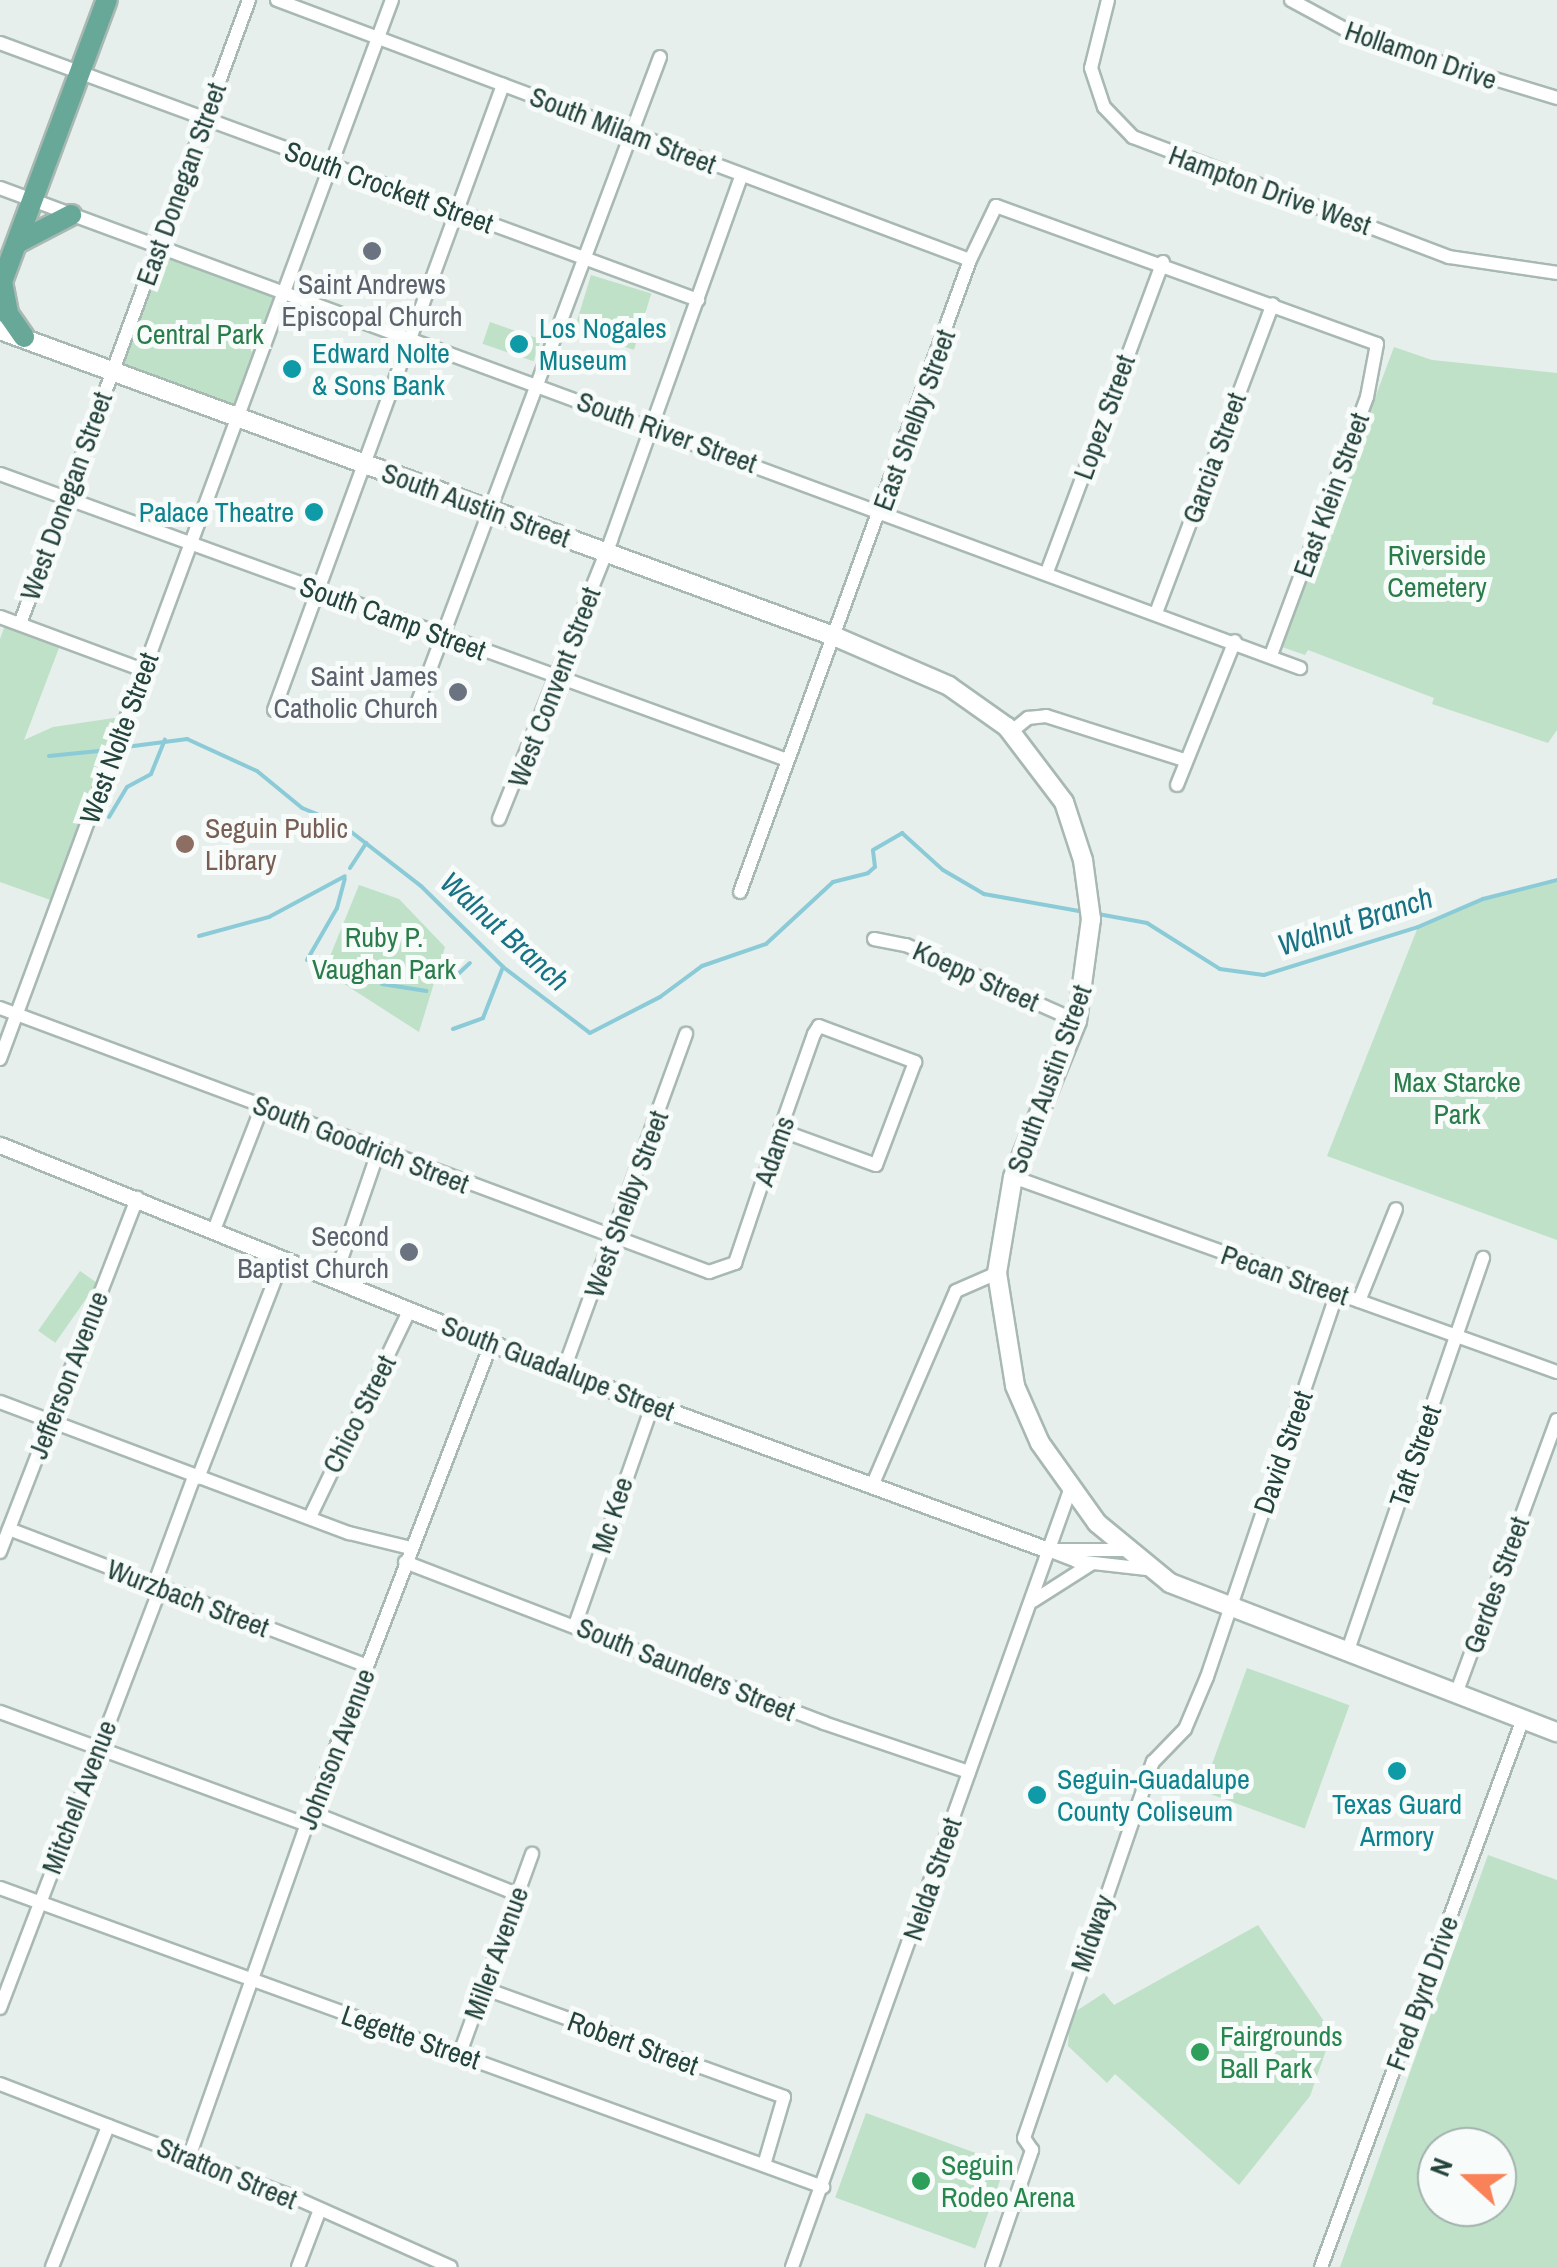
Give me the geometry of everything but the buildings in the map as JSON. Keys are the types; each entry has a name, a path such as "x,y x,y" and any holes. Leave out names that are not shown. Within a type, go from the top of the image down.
{"main road":[{"path":"24,336 8,314 1,284 107,0"},
{"path":"16,244 70,215"},
{"name":"South Austin Street","path":"0,330 836,637 949,686 1012,731 1045,771 1077,835 1091,919 1088,973 1076,1021 1013,1178 997,1273 1015,1386 1070,1490 1126,1550 1151,1570 1230,1610 1557,1732"}],"street":[{"name":"East Donegan Street","path":"112,368 249,0"},
{"name":"South Milam Street","path":"277,0 970,260"},
{"name":"West Nolte Street","path":"0,1060 392,0"},
{"name":"Hampton Drive West","path":"1108,0 1091,68 1104,107 1133,137 1449,257 1557,273"},
{"name":"Hollamon Drive","path":"1292,0 1363,38 1557,98"},
{"name":"South Crockett Street","path":"0,43 698,300"},
{"path":"417,704 660,58"},
{"path":"274,710 503,84"},
{"name":"West Convent Street","path":"499,819 606,553 742,174"},
{"name":"South River Street","path":"0,188 157,249 882,510 1300,668"},
{"name":"East Shelby Street","path":"836,637 970,260 996,206 1164,262"},
{"path":"1164,262 1273,304"},
{"name":"Lopez Street","path":"1048,572 1164,262"},
{"name":"East Klein Street","path":"1271,655 1379,355 1368,338 1273,304"},
{"name":"Garcia Street","path":"1156,613 1273,304"},
{"name":"West Donegan Street","path":"20,624 112,368"},
{"name":"South Camp Street","path":"0,474 787,760"},
{"path":"0,617 144,670"},
{"path":"740,892 836,637"},
{"path":"1177,784 1235,641"},
{"path":"1012,731 1046,716 1184,760"},
{"name":"Koepp Street","path":"874,939 906,945 1076,1021"},
{"name":"South Goodrich Street","path":"0,1008 378,1152 709,1272 724,1272"},
{"name":"Adams","path":"724,1272 735,1263 780,1130 819,1026 915,1062 876,1165 780,1130"},
{"name":"West Shelby Street","path":"563,1372 615,1238 686,1034"},
{"path":"214,1230 262,1107"},
{"name":"South Guadalupe Street","path":"0,1145 563,1372 1048,1550 1126,1550"},
{"path":"334,1280 378,1152"},
{"name":"Pecan Street","path":"1013,1178 1557,1372"},
{"name":"Jefferson Avenue","path":"0,1552 137,1198"},
{"path":"1359,1301 1396,1209"},
{"name":"Mitchell Avenue","path":"0,2008 196,1477 283,1258"},
{"name":"Taft Street","path":"1347,1653 1483,1258"},
{"path":"872,1486 956,1291 997,1273"},
{"name":"David Street","path":"1230,1610 1336,1294"},
{"name":"Chico Street","path":"310,1517 409,1311"},
{"name":"Johnson Avenue","path":"189,2157 309,1818 491,1344"},
{"name":"South Saunders Street","path":"0,1402 408,1555 824,1723 969,1772"},
{"name":"Mc Kee","path":"575,1624 652,1406"},
{"name":"Gerdes Street","path":"1456,1694 1557,1420"},
{"name":"Nelda Street","path":"792,2267 1070,1490"},
{"name":"Wurzbach Street","path":"9,1529 367,1666"},
{"path":"1048,1550 1091,1564 1151,1570"},
{"path":"1031,1602 1091,1564"},
{"name":"Midway","path":"992,2267 1032,2150 1024,2138 1029,2121 1152,1762 1185,1729 1230,1610"},
{"path":"0,1712 516,1894"},
{"name":"Fred Byrd Drive","path":"1321,2267 1524,1719"},
{"name":"Miller Avenue","path":"460,2053 532,1854"},
{"name":"Legette Street","path":"0,1888 822,2186"},
{"name":"Robert Street","path":"483,1988 784,2097 764,2165"},
{"name":"Stratton Street","path":"0,2084 189,2157 422,2261 452,2267"},
{"path":"52,2267 108,2126"},
{"path":"298,2267 319,2212"}],"green space":[{"name":"Central Park","path":"157,249 285,296 241,415 114,368"},
{"path":"591,275 651,293 634,350 574,331"},
{"path":"490,322 541,340 534,361 483,344"},
{"name":"Riverside Cemetery","path":"1394,347 1432,360 1557,373 1557,730 1548,743 1432,704 1434,698 1308,650 1305,655 1282,647"},
{"path":"7,620 62,640 24,740 53,727 114,718 125,722 59,903 0,882 0,639"},
{"name":"Max Starcke Park","path":"1557,880 1557,1240 1327,1156 1418,927 1483,899"},
{"name":"Ruby P. Vaughan Park","path":"359,885 399,899 445,947 419,1032 324,971"},
{"path":"80,1271 97,1283 55,1343 38,1331"},
{"path":"1247,1668 1349,1705 1305,1828 1202,1791"},
{"path":"1488,1855 1557,1880 1557,2267 1340,2267"},
{"name":"Fairgrounds Ball Park","path":"1258,1925 1332,2033 1310,2096 1239,2185 1115,2074 1107,2083 1068,2046 1070,2015 1104,1993 1114,2005"},
{"name":"Seguin Rodeo Arena","path":"866,2113 1006,2164 975,2249 835,2198"}],"waterway":[{"name":"Walnut Branch","path":"118,748 187,739 257,771 302,808 341,824 421,886 503,967 590,1033 660,997 702,966 766,944 833,882 868,873 875,867 873,850 902,833 943,870 984,894 1084,912"},
{"path":"109,817 127,787 151,774 165,740"},
{"name":"Walnut Branch","path":"49,756 109,750"},
{"path":"350,868 366,843"},
{"path":"199,936 269,917 345,876"},
{"path":"307,960 337,908 345,879"},
{"name":"Walnut Branch","path":"1098,914 1147,923 1220,969 1264,975 1418,927 1483,899 1557,880"},
{"path":"456,976 470,963"},
{"path":"453,1029 483,1018 503,967"},
{"path":"382,984 426,991"}],"place":[{"name":"Saint Andrews Episcopal Church","path":"372,251"},
{"name":"Los Nogales Museum","path":"519,344"},
{"name":"Edward Nolte & Sons Bank","path":"292,369"},
{"name":"Palace Theatre","path":"314,512"},
{"name":"Saint James Catholic Church","path":"458,692"},
{"name":"Seguin Public Library","path":"185,844"},
{"name":"Second Baptist Church","path":"409,1252"},
{"name":"Texas Guard Armory","path":"1397,1771"},
{"name":"Seguin-Guadalupe County Coliseum","path":"1037,1795"},
{"name":"Fairgrounds Ball Park","path":"1200,2052"},
{"name":"Seguin Rodeo Arena","path":"921,2181"}]}
